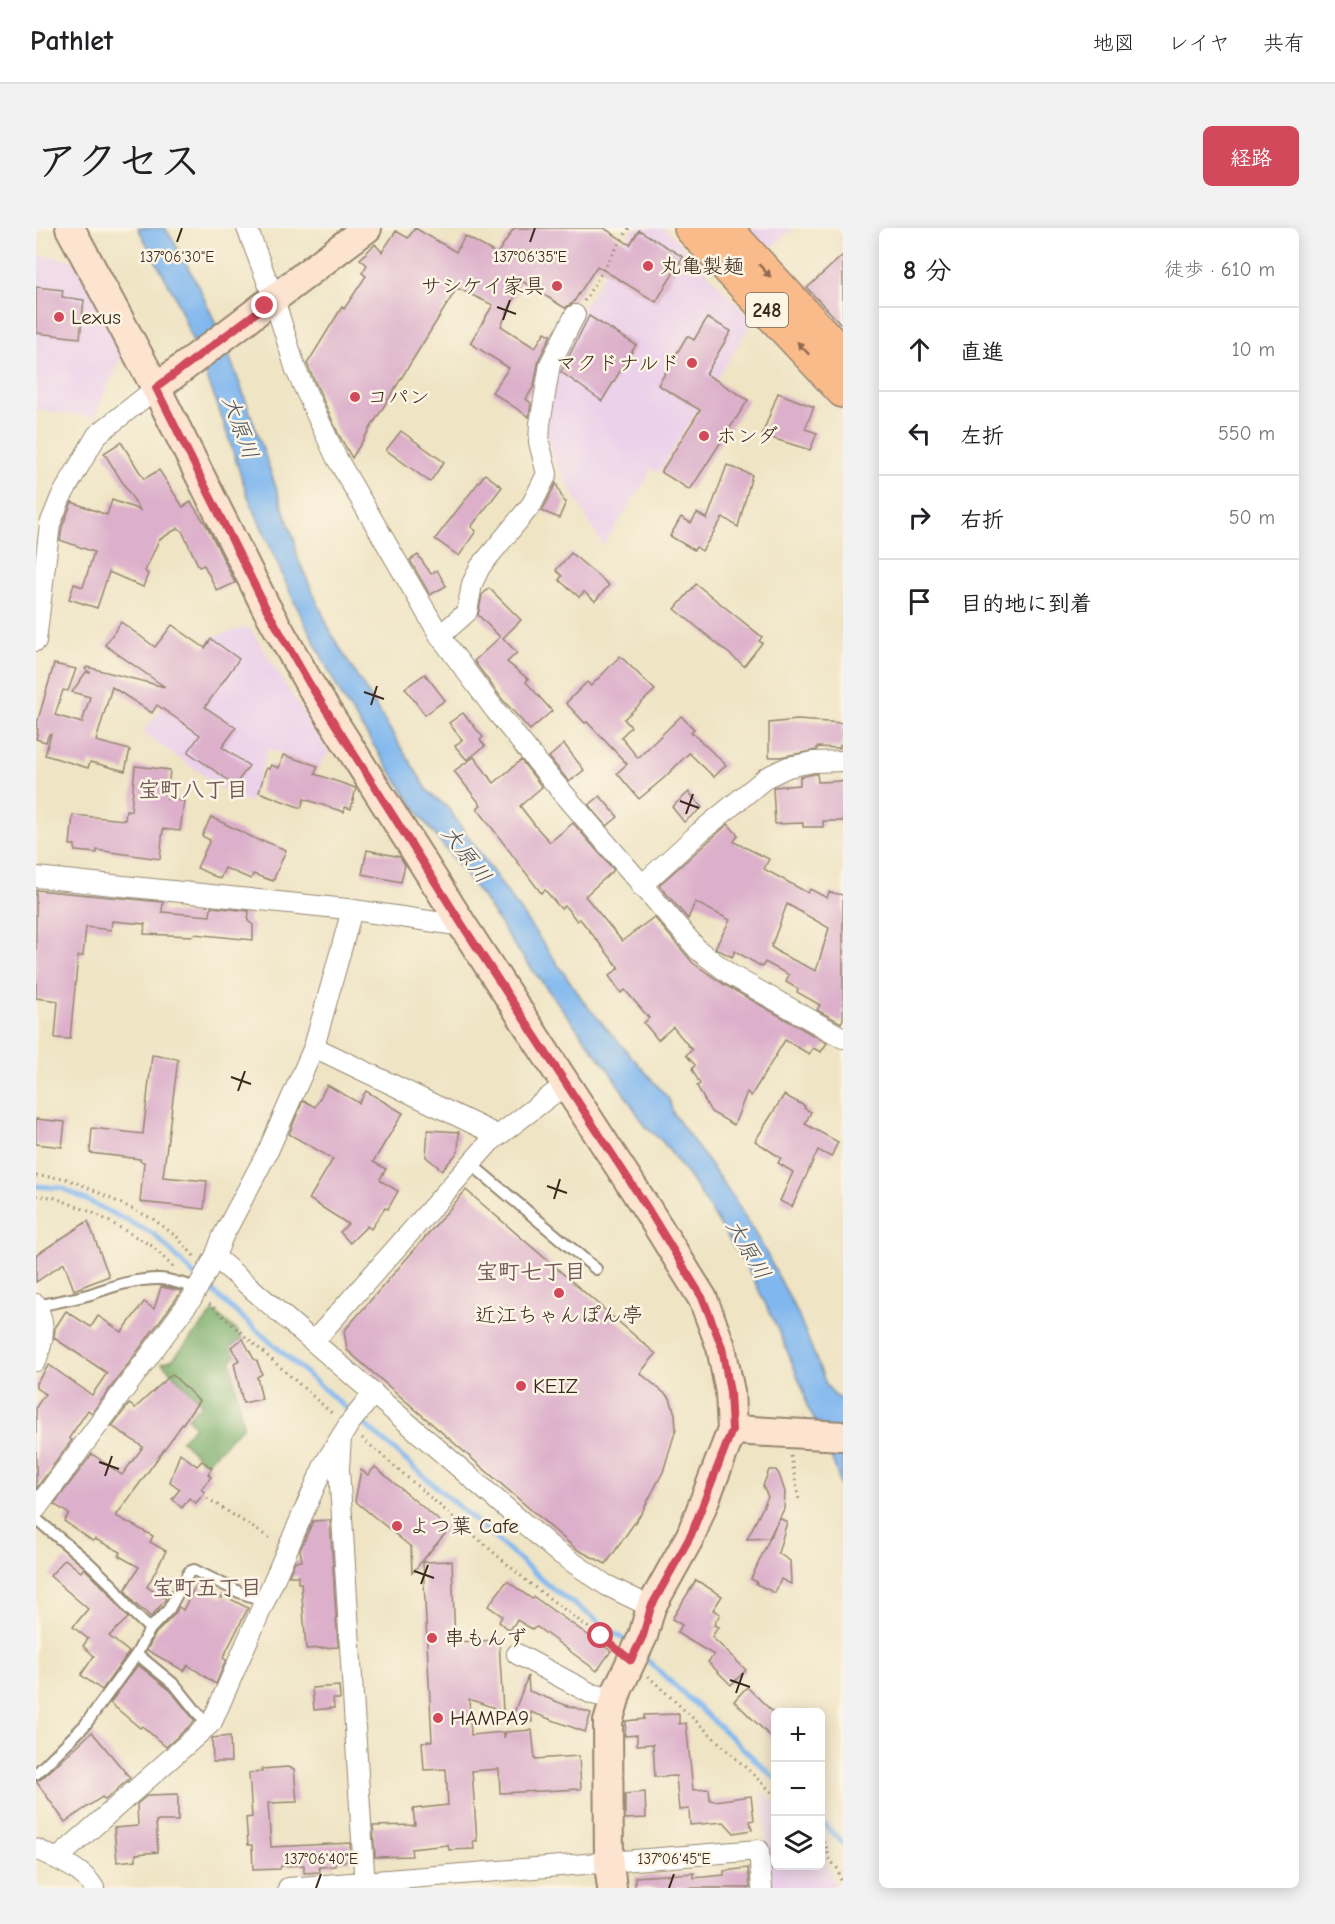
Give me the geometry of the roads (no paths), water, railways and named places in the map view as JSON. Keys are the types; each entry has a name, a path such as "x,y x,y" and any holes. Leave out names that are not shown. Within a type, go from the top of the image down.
{"highway":[{"name":"248","path":"691,228 843,391"},
{"name":"248","path":"725,228 843,356"}],"street":[{"path":"70,228 164,382 266,608 309,683 463,926 648,1209 703,1299 722,1347 730,1392 732,1430 691,1535 651,1607 608,1722 611,1876"},
{"path":"247,228 270,302 296,370 336,458 440,636 502,719 641,886 699,950 731,975 843,1038"},
{"path":"36,641 50,524 61,497 97,435 367,228"},
{"path":"440,636 467,612 472,584 480,567 532,504 547,474 539,442 550,364 575,315"},
{"path":"641,886 700,832 767,777 788,767 813,762 843,761"},
{"path":"36,877 352,910 463,926"},
{"path":"36,1509 210,1266 222,1238 268,1151 314,1047 352,910"},
{"path":"314,1047 341,1054 497,1135"},
{"path":"314,1341 497,1135 566,1084"},
{"path":"210,1266 314,1341 370,1398 556,1551 606,1585 651,1607"},
{"path":"36,1361 43,1343 43,1317 37,1304"},
{"path":"57,1859 212,1722 326,1464 346,1429 370,1398"},
{"path":"346,1429 339,1469 365,1885"},
{"path":"732,1430 783,1443 843,1436"},
{"path":"517,1654 592,1694 615,1699"},
{"path":"36,1849 57,1859 90,1881 94,1888"},
{"path":"611,1876 620,1861 759,1850 762,1888"},
{"path":"288,1888 611,1876"}],"lane":[{"path":"471,1164 596,1269"},
{"path":"37,1304 68,1300 92,1294 110,1286 160,1279 194,1289"},
{"path":"36,1520 88,1562 114,1587 128,1608 150,1629"},
{"path":"36,1774 85,1725 137,1654 150,1629 169,1609 189,1572 194,1570 265,1602"},
{"path":"137,1654 176,1686 208,1726"}],"water":[{"name":"大原川","path":"138,228 165,228 206,302 239,381 295,541 297,557 333,637 428,791 448,808 587,1006 669,1099 673,1113 733,1197 763,1247 798,1314 826,1384 835,1395 843,1399 843,1502 838,1476 826,1442 807,1406 804,1392 781,1336 751,1274 694,1184 663,1142 646,1127 608,1069 513,944 483,898 419,814 342,697 293,599 247,494 218,406 176,298"}],"waterway":[{"path":"36,1186 62,1188 154,1234 197,1278"},
{"path":"204,1284 553,1589 630,1644"},
{"path":"643,1656 771,1774"},
{"path":"825,1826 843,1843"}],"place":[{"name":"丸亀製麺","path":"648,266"},
{"name":"サシケイ家具","path":"557,286"},
{"name":"Lexus","path":"59,317"},
{"name":"マクドナルド","path":"692,363"},
{"name":"コパン","path":"355,397"},
{"name":"ホンダ","path":"704,436"},
{"name":"近江ちゃんぽん亭","path":"559,1293"},
{"name":"KEIZ","path":"521,1386"},
{"name":"よつ葉 Cafe","path":"397,1526"},
{"name":"串もんず","path":"432,1638"},
{"name":"HAMPA9","path":"438,1718"}],"district":[{"name":"宝町八丁目","path":"193,789"},
{"name":"宝町七丁目","path":"531,1271"},
{"name":"宝町五丁目","path":"207,1587"}]}
